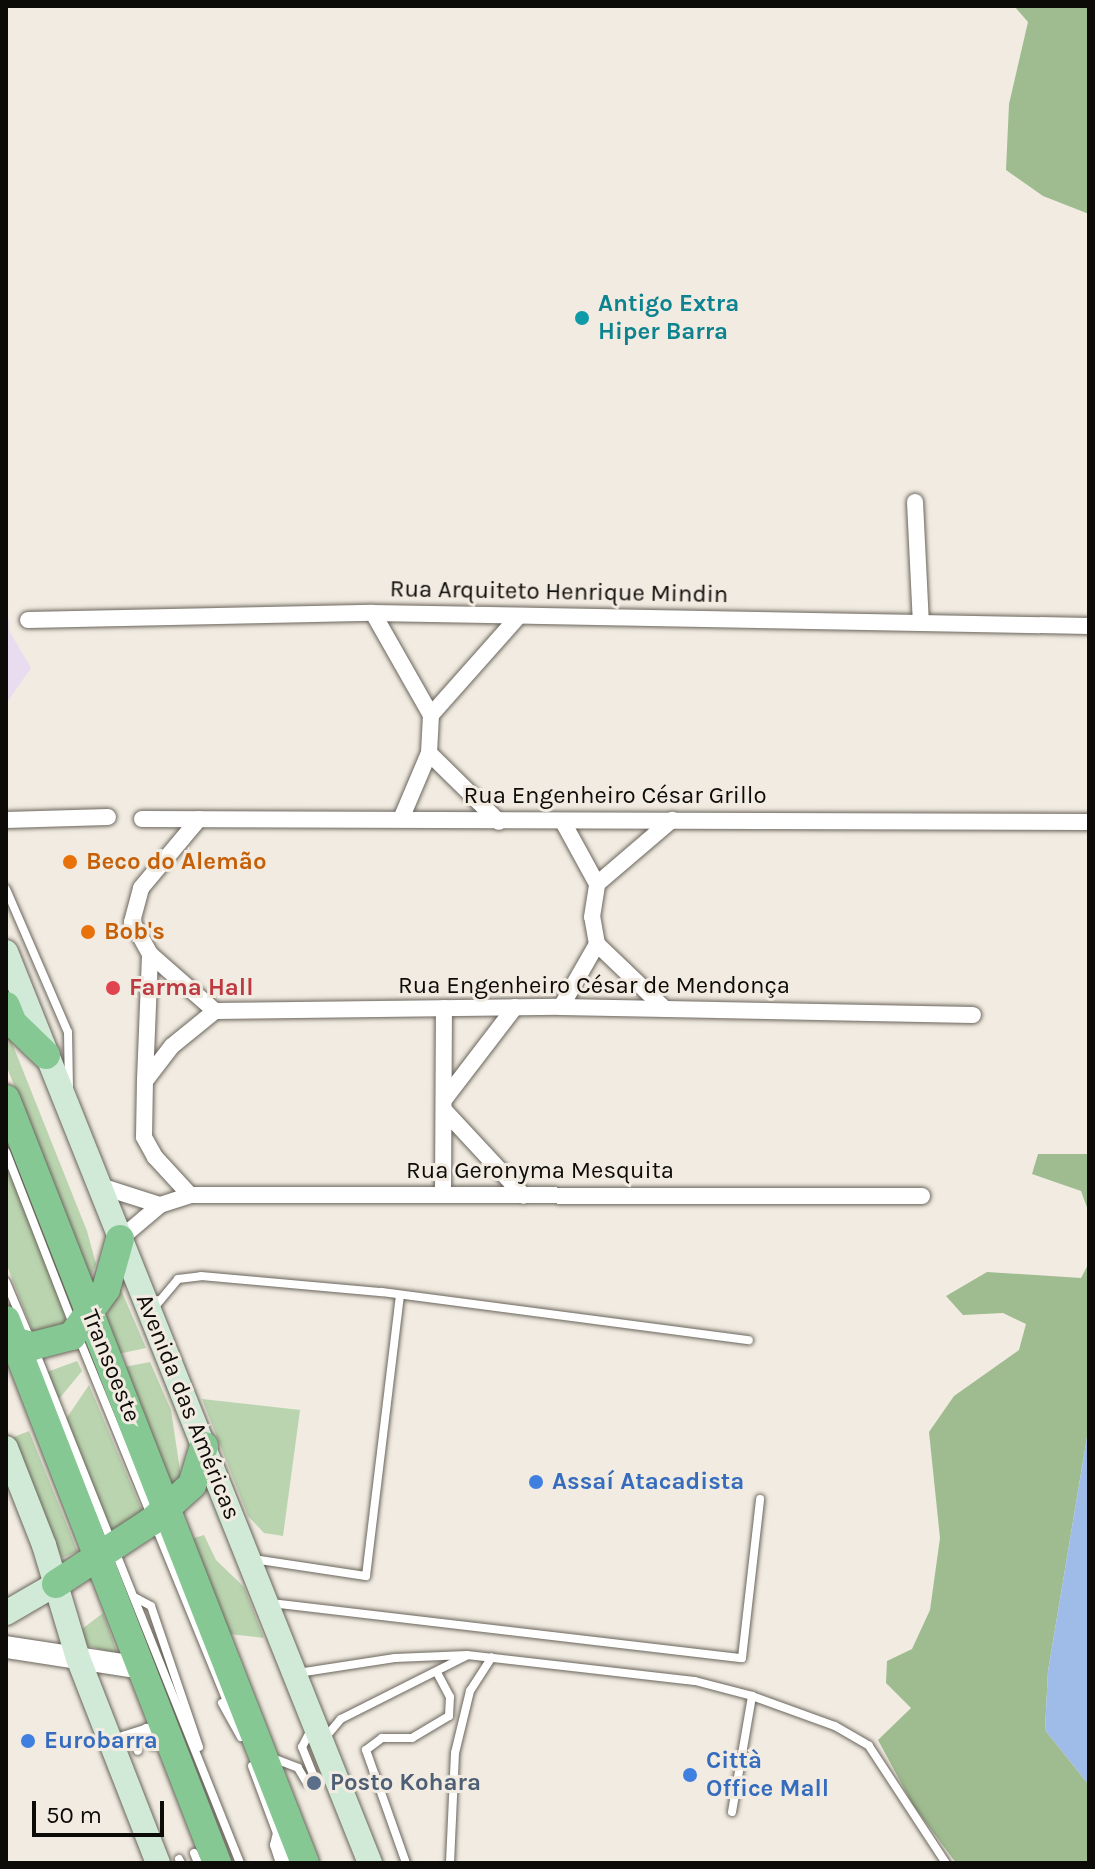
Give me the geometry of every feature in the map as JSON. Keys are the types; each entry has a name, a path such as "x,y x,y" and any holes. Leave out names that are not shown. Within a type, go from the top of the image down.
{"highway":[{"path":"6,1006 13,1023 46,1055"},
{"path":"6,1099 83,1324 252,1746 305,1863"},
{"path":"120,1239 117,1262 83,1324 62,1342 15,1337 105,1553 141,1668 153,1732 220,1859"},
{"path":"56,1584 158,1515 198,1477 204,1446"}],"main road":[{"name":"Avenida das Américas","path":"6,952 370,1863"},
{"path":"6,1448 56,1584 78,1658 120,1737 173,1862"},
{"path":"6,1613 56,1584"}],"street":[{"path":"915,502 921,623"},
{"path":"373,613 431,715 429,753 401,819"},
{"name":"Rua Arquiteto Henrique Mindin","path":"28,620 373,613 1089,626"},
{"path":"431,715 519,616"},
{"path":"429,753 499,822"},
{"path":"6,820 108,817"},
{"name":"Rua Engenheiro César Grillo","path":"142,819 1089,822"},
{"path":"145,1081 172,1046 215,1011 150,954 132,922 133,903 199,819"},
{"path":"597,884 672,820"},
{"path":"563,822 597,884 592,917 597,944 665,1009"},
{"path":"561,1007 597,944"},
{"path":"150,954 144,1137 155,1157 190,1195"},
{"path":"444,1105 515,1007"},
{"name":"Rua Engenheiro César de Mendonça","path":"215,1011 561,1007 973,1015"},
{"path":"443,1194 444,1008"},
{"path":"444,1105 524,1196"},
{"path":"100,1186 160,1205"},
{"name":"Rua Geronyma Mesquita","path":"120,1239 160,1205 190,1195 922,1196"},
{"path":"6,1647 141,1668"}],"lane":[{"path":"6,889 68,1032 70,1112"},
{"name":"Transoeste","path":"6,1152 83,1324"},
{"path":"151,1313 169,1285 190,1275 324,1287 749,1340"},
{"path":"6,1282 15,1337"},
{"path":"248,1557 366,1576 400,1297"},
{"path":"266,1602 742,1658 760,1499"},
{"path":"158,1515 181,1594 230,1724 252,1746 289,1763 310,1778 302,1743 341,1719 437,1673 467,1655"},
{"path":"105,1553 136,1598 151,1606 198,1734 198,1750 220,1859"},
{"path":"294,1674 395,1658 467,1655 695,1681 752,1696 863,1741 946,1863"},
{"path":"450,1863 455,1753 470,1691 492,1657"},
{"path":"406,1863 366,1750 382,1738 412,1738 449,1716 450,1697 437,1673"},
{"path":"732,1812 752,1696"},
{"path":"120,1737 153,1732"},
{"path":"120,1737 138,1751"},
{"path":"252,1746 288,1863"},
{"path":"277,1833 274,1845 280,1863"}],"shaded area":[{"path":"6,598 10,632 31,668 6,704"}],"green space":[{"path":"1014,6 1089,6 1089,214 1043,196 1006,170 1009,104 1028,22"},
{"path":"6,1028 87,1231 96,1264 90,1278 6,1065"},
{"path":"1038,1154 1089,1154 1089,1213 1081,1191 1032,1174"},
{"path":"6,1157 68,1317 64,1324 35,1337 6,1263"},
{"path":"1089,1263 1089,1425 1048,1671 1045,1730 1089,1785 1089,1863 956,1863 913,1805 878,1740 911,1708 886,1683 887,1661 912,1649 930,1610 940,1538 929,1432 954,1396 1019,1350 1026,1324 1003,1313 963,1315 946,1296 987,1272 1081,1278"},
{"path":"118,1283 146,1348 118,1354 106,1319"},
{"path":"77,1361 82,1371 59,1399 47,1372"},
{"path":"150,1362 171,1410 182,1484 172,1490 124,1367"},
{"path":"89,1385 143,1513 111,1532 66,1419"},
{"path":"202,1399 300,1410 283,1536 264,1533 248,1516"},
{"path":"29,1431 78,1552 62,1558 13,1437"},
{"path":"204,1535 216,1560 244,1587 264,1638 229,1634 191,1539"},
{"path":"103,1613 118,1655 86,1645 82,1629"}],"water":[{"path":"1089,1425 1089,1785 1045,1730 1048,1671"}],"place":[{"name":"Antigo Extra Hiper Barra","path":"582,318"},
{"name":"Beco do Alemão","path":"70,862"},
{"name":"Bob's","path":"88,932"},
{"name":"Farma Hall","path":"113,988"},
{"name":"Assaí Atacadista","path":"536,1482"},
{"name":"Eurobarra","path":"28,1741"},
{"name":"Città Office Mall","path":"690,1775"},
{"name":"Posto Kohara","path":"314,1783"}]}
